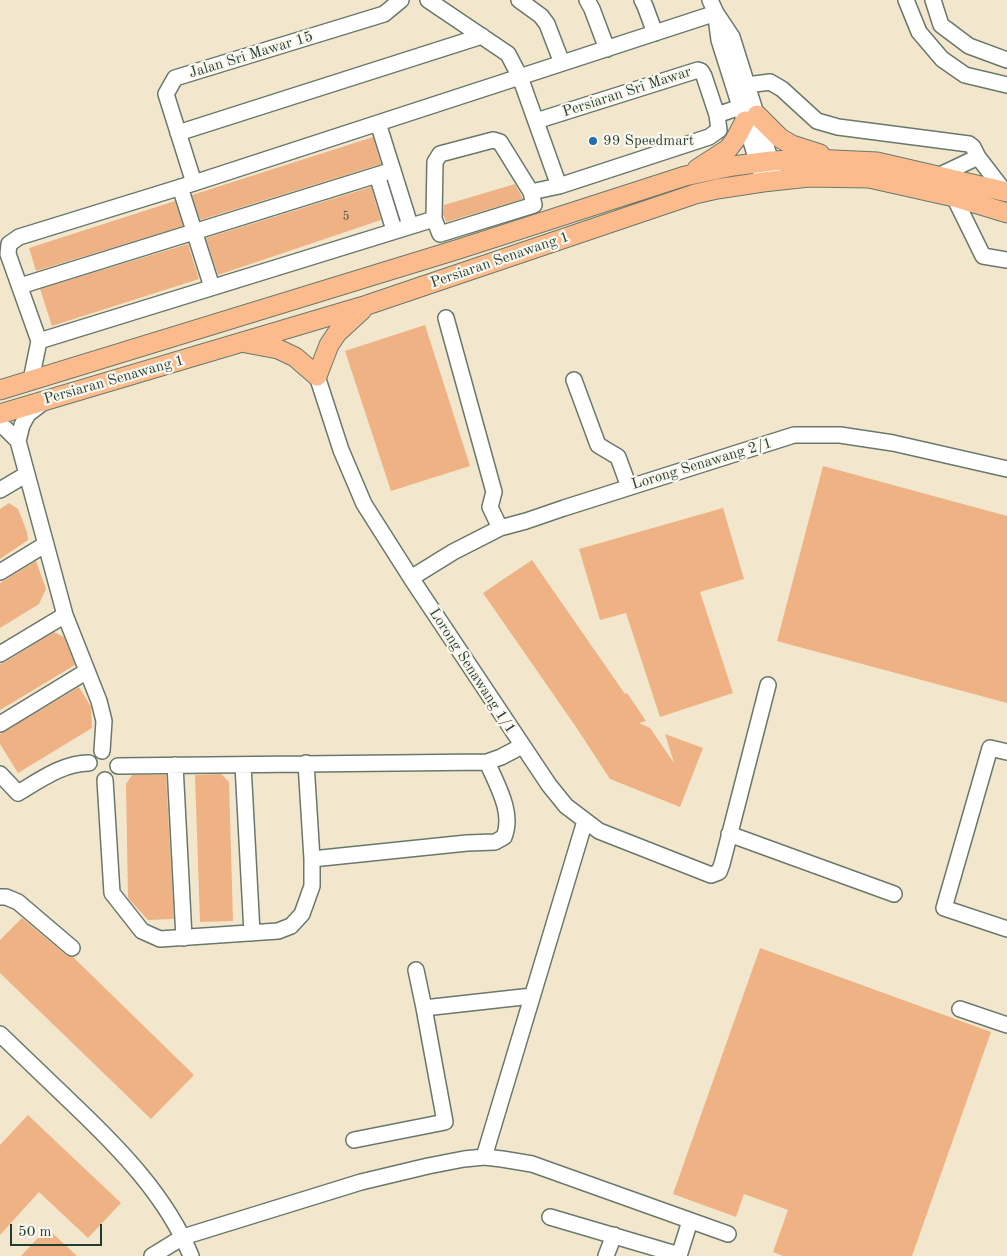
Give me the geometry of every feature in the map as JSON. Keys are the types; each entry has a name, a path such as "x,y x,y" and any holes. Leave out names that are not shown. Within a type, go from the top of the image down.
{"main road":[{"path":"685,176 728,149 735,140 747,114 792,145 843,161"},
{"name":"Persiaran Senawang 1","path":"0,390 459,249 685,176 764,161 814,159 878,162 1006,191"},
{"name":"Persiaran Senawang 1","path":"0,414 367,306 695,194 718,189 809,177 869,178 954,197 1007,213"},
{"path":"244,342 278,349 295,357 317,376 329,345 337,333 367,306"}],"street":[{"name":"Jalan Sri Mawar 15","path":"212,287 194,232 178,133 166,94 176,78 384,14 401,0"},
{"path":"428,0 508,54 520,77 559,186"},
{"path":"519,0 541,16 547,24 562,63"},
{"path":"587,0 606,49"},
{"path":"642,0 655,33"},
{"path":"906,0 919,32 942,59 965,75 1007,85"},
{"path":"932,0 941,25 969,46 1007,60"},
{"path":"31,380 39,341 8,254 9,244 19,237 187,185 655,33 713,7"},
{"path":"713,7 732,36 747,85 747,114"},
{"path":"713,7 719,40 770,181"},
{"path":"178,133 482,36"},
{"name":"Persiaran Sri Mawar","path":"536,122 698,70 704,76 717,115"},
{"path":"747,85 770,82 782,89 817,121 838,127 969,144 1006,191"},
{"path":"531,192 559,186 709,137 719,130 717,115 747,114"},
{"path":"378,123 410,225"},
{"path":"493,140 500,142 531,192 534,205 440,234 434,219 435,162 440,154 493,140"},
{"path":"938,176 978,157"},
{"path":"20,286 393,170"},
{"path":"376,175 394,230"},
{"path":"954,197 983,256 1007,260"},
{"path":"522,208 530,226"},
{"path":"39,341 434,219"},
{"path":"455,229 459,249"},
{"path":"446,318 494,492 490,508 500,528"},
{"name":"Lorong Senawang 1/1","path":"317,376 341,450 364,504 522,746 549,786 566,806 598,831 711,875 719,872 729,834"},
{"path":"574,380 598,445 618,457 629,487"},
{"path":"46,400 28,414 22,425 18,441 65,615 99,701 104,721 102,751"},
{"path":"0,426 5,428 18,441"},
{"name":"Lorong Senawang 2/1","path":"411,578 453,552 500,528 794,435 840,435 893,443 1007,469"},
{"path":"0,490 26,474"},
{"path":"0,572 46,544"},
{"path":"0,654 65,615"},
{"path":"0,724 88,671"},
{"path":"768,685 729,834 894,894"},
{"path":"118,766 487,762 522,746"},
{"path":"1007,752 990,748 944,908 1007,929"},
{"path":"102,751 111,753 115,757 118,766 115,774 109,779 104,780 96,778 90,772 89,763 94,755 102,751"},
{"path":"312,859 467,843 495,842 504,838 508,828 507,815 502,797 487,762"},
{"path":"0,774 18,793 54,771 89,763"},
{"path":"104,780 112,893 142,930 160,939 278,931 291,926 302,914 312,886 306,763"},
{"path":"244,765 252,933"},
{"path":"175,766 184,938"},
{"path":"484,1157 585,821"},
{"path":"0,898 6,897 18,902 72,948"},
{"path":"354,1140 445,1122 416,970"},
{"path":"424,1008 532,996"},
{"path":"960,1009 1007,1025"},
{"path":"0,1034 105,1135 147,1181 183,1237 191,1256"},
{"path":"152,1256 183,1237 361,1182 446,1162 484,1157 532,1164 728,1234"},
{"path":"550,1217 679,1255 690,1220"},
{"path":"606,1256 614,1235"}],"building":[{"path":"373,137 381,164 200,220 192,195"},
{"path":"515,184 523,199 446,222 443,214 444,205"},
{"path":"371,187 381,220 218,275 206,238"},
{"path":"175,201 183,226 36,271 29,248"},
{"path":"188,244 199,279 52,326 40,289"},
{"path":"425,325 470,466 391,491 345,351"},
{"path":"823,466 1007,516 1007,703 777,641"},
{"path":"9,503 18,509 27,532 28,540 0,559 0,509"},
{"path":"723,508 744,579 700,592 733,693 660,717 626,613 600,620 579,549"},
{"path":"532,560 625,694 627,693 646,721 639,723 650,728 674,763 665,734 703,748 680,807 610,779 483,593"},
{"path":"36,561 46,589 39,604 0,628 0,583"},
{"path":"54,632 64,637 75,665 0,710 0,664"},
{"path":"79,687 91,707 92,728 18,773 0,744 0,734"},
{"path":"221,774 229,782 233,921 200,922 195,775"},
{"path":"132,775 166,775 174,919 148,920 128,898 126,784"},
{"path":"22,918 66,955 73,957 194,1075 151,1119 0,973 0,940"},
{"path":"760,948 991,1032 912,1256 783,1256 773,1252 788,1210 744,1194 736,1217 673,1194"},
{"path":"28,1115 121,1203 88,1238 39,1192 0,1235 0,1145"},
{"path":"47,1228 77,1256 21,1256"}],"place":[{"name":"99 Speedmart","path":"593,141"}]}
